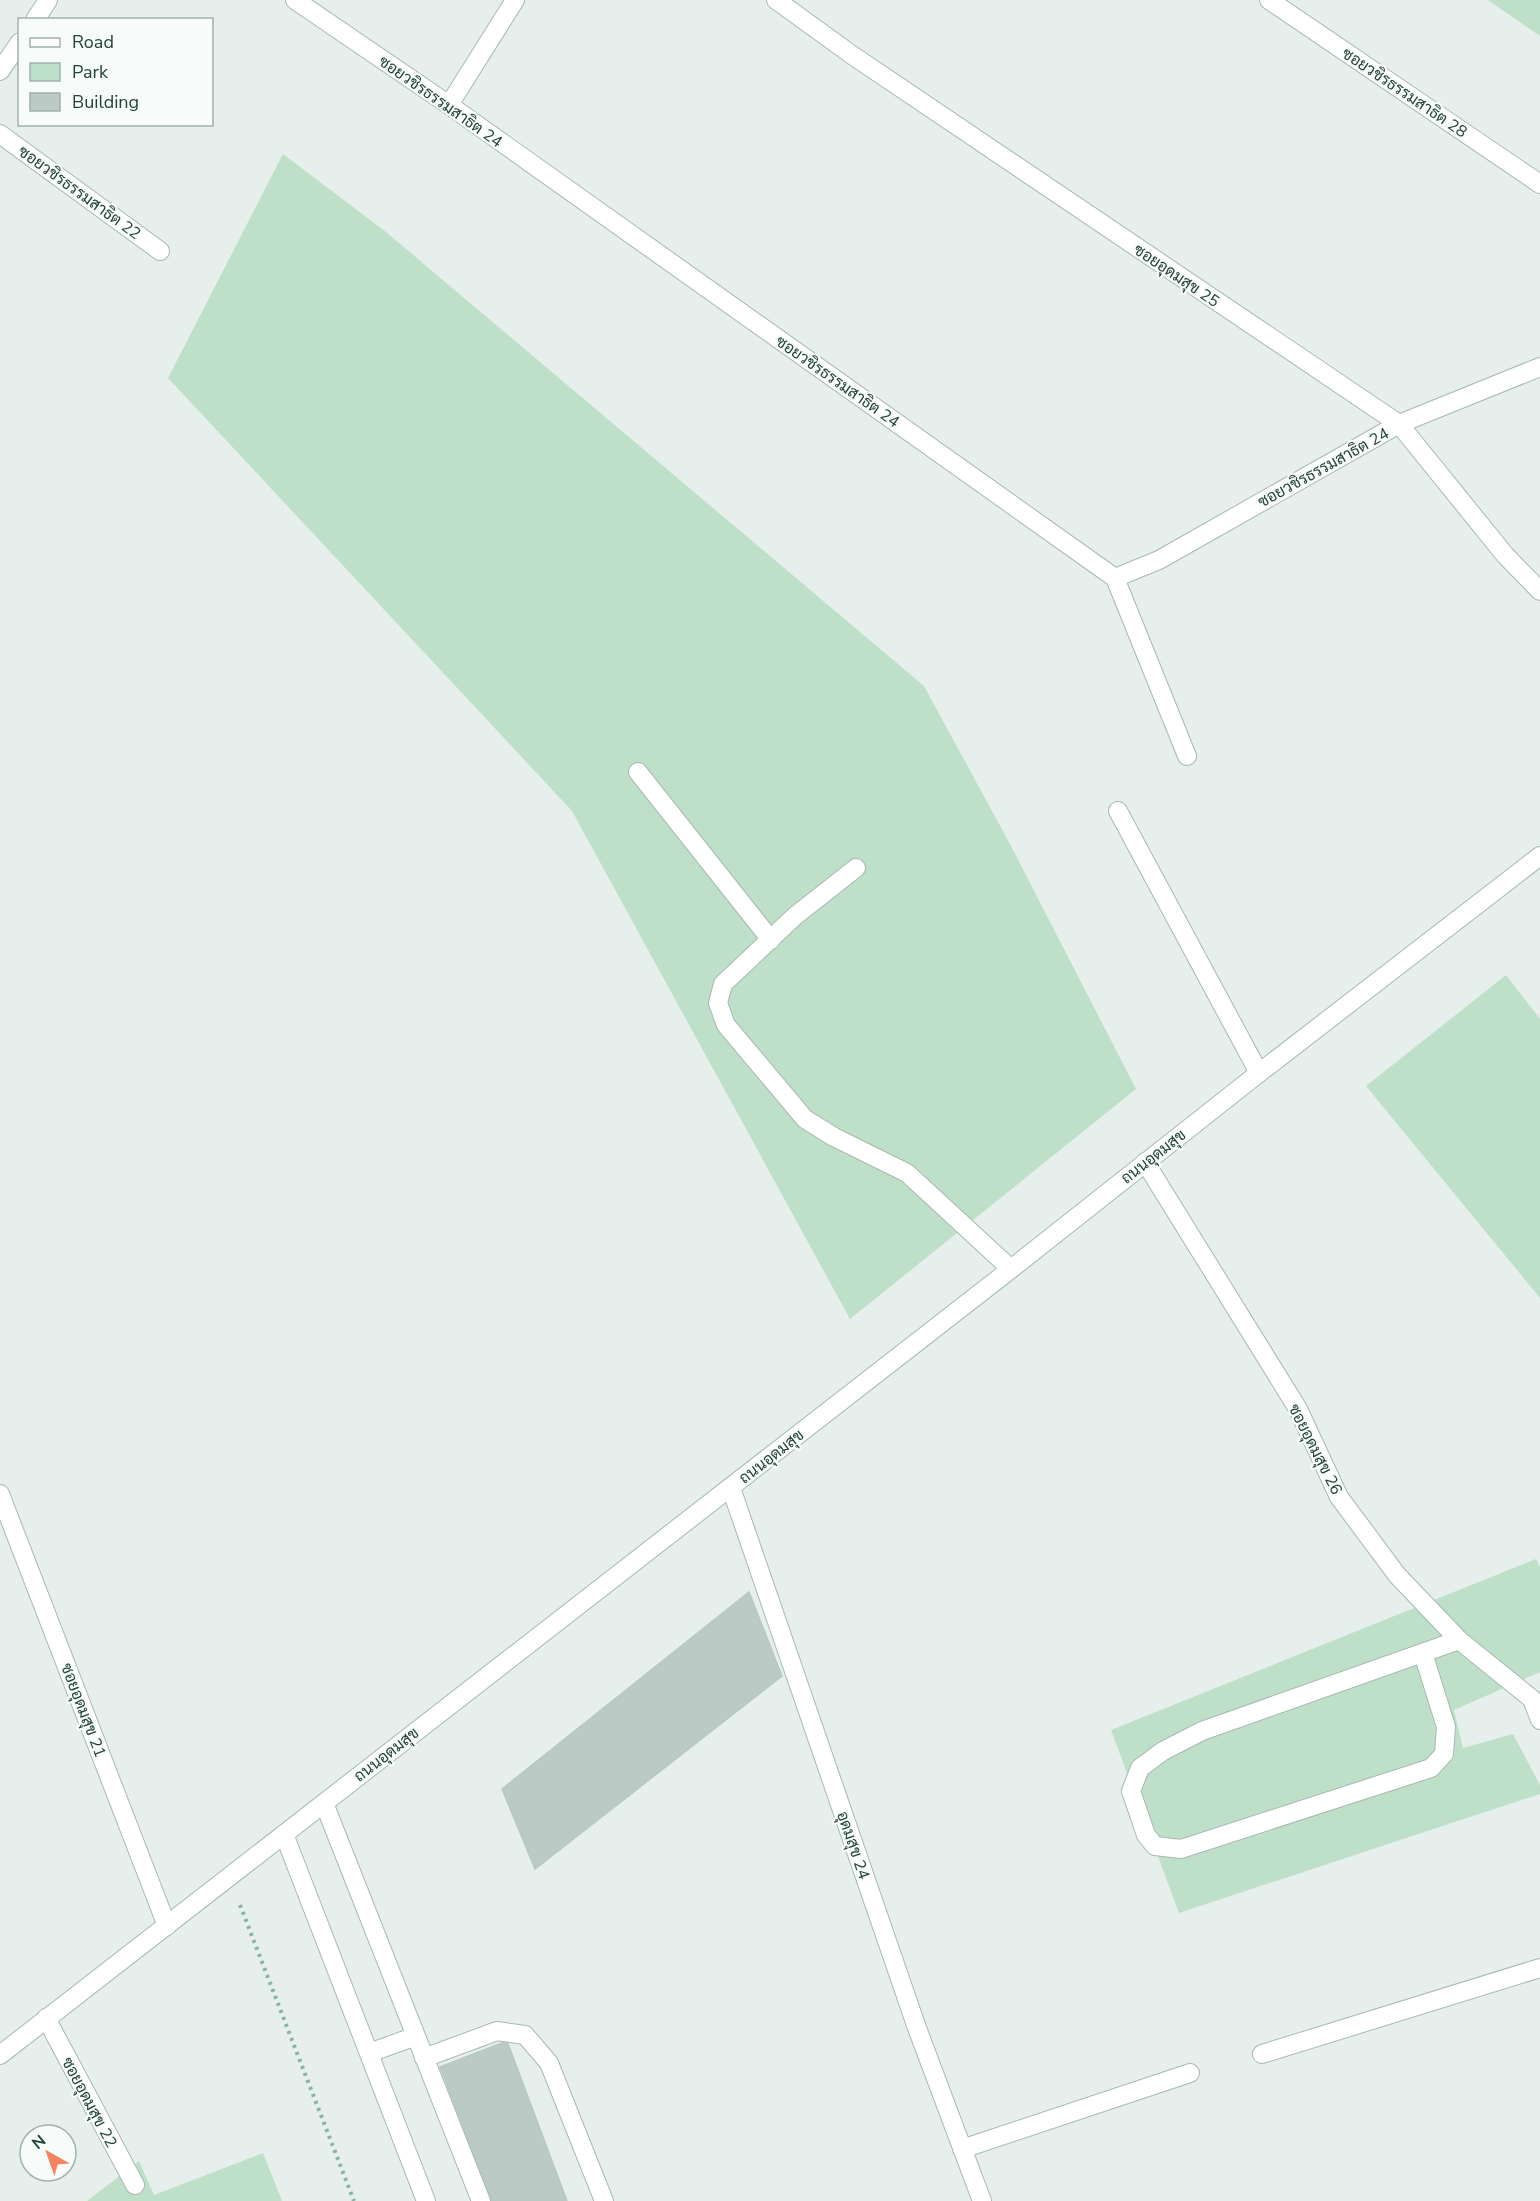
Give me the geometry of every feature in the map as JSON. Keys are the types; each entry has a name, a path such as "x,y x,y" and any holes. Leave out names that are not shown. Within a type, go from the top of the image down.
{"street":[{"path":"36,18 48,0"},
{"name":"ซอยวชิรธรรมสาธิต 24","path":"295,0 449,105 1115,578 1159,560 1399,424"},
{"path":"449,105 515,0"},
{"name":"ซอยอุดมสุข 25","path":"776,0 852,55 1399,424 1505,555 1540,591"},
{"name":"ซอยวชิรธรรมสาธิต 28","path":"1269,0 1540,184"},
{"path":"0,71 18,45"},
{"name":"ซอยวชิรธรรมสาธิต 22","path":"0,134 160,251"},
{"path":"1399,424 1540,367"},
{"path":"1115,578 1187,756"},
{"path":"638,772 771,940"},
{"path":"1118,811 1259,1073"},
{"name":"ถนนอุดมสุข","path":"0,2055 1540,856"},
{"path":"856,868 795,916 723,984 718,1003 726,1025 805,1119 834,1137 907,1173 1011,1269"},
{"name":"ซอยอุดมสุข 26","path":"1145,1162 1298,1409 1339,1497 1396,1575 1459,1640 1536,1698 1540,1720"},
{"name":"อุดมสุข 24","path":"731,1488 918,2028 982,2201"},
{"name":"ซอยอุดมสุข 21","path":"0,1494 167,1926"},
{"path":"1423,1653 1446,1727 1444,1754 1431,1768 1180,1850 1155,1846 1146,1835 1131,1791 1140,1768 1163,1752 1202,1731 1459,1640"},
{"path":"324,1803 481,2201"},
{"path":"284,1834 426,2201"},
{"path":"1262,2054 1540,1968"},
{"name":"ซอยอุดมสุข 22","path":"46,2018 135,2185"},
{"path":"424,2058 496,2031 525,2035 549,2063 604,2201"},
{"path":"369,2053 416,2036"},
{"path":"962,2149 1190,2073"}],"path":[{"path":"231,1876 255,1946 354,2201"}],"green space":[{"path":"1488,0 1540,0 1540,36"},
{"path":"283,154 386,232 924,686 1010,844 1136,1089 850,1319 572,811 168,378"},
{"path":"1506,975 1540,1019 1540,1298 1366,1086"},
{"path":"1536,1559 1540,1567 1540,1672 1454,1710 1463,1748 1513,1734 1540,1785 1540,1794 1179,1913 1111,1730"},
{"path":"263,2153 282,2201 87,2201 139,2161 154,2195"}],"building":[{"path":"749,1592 782,1676 535,1869 502,1789"},
{"path":"507,2041 567,2201 492,2201 440,2067"}]}
